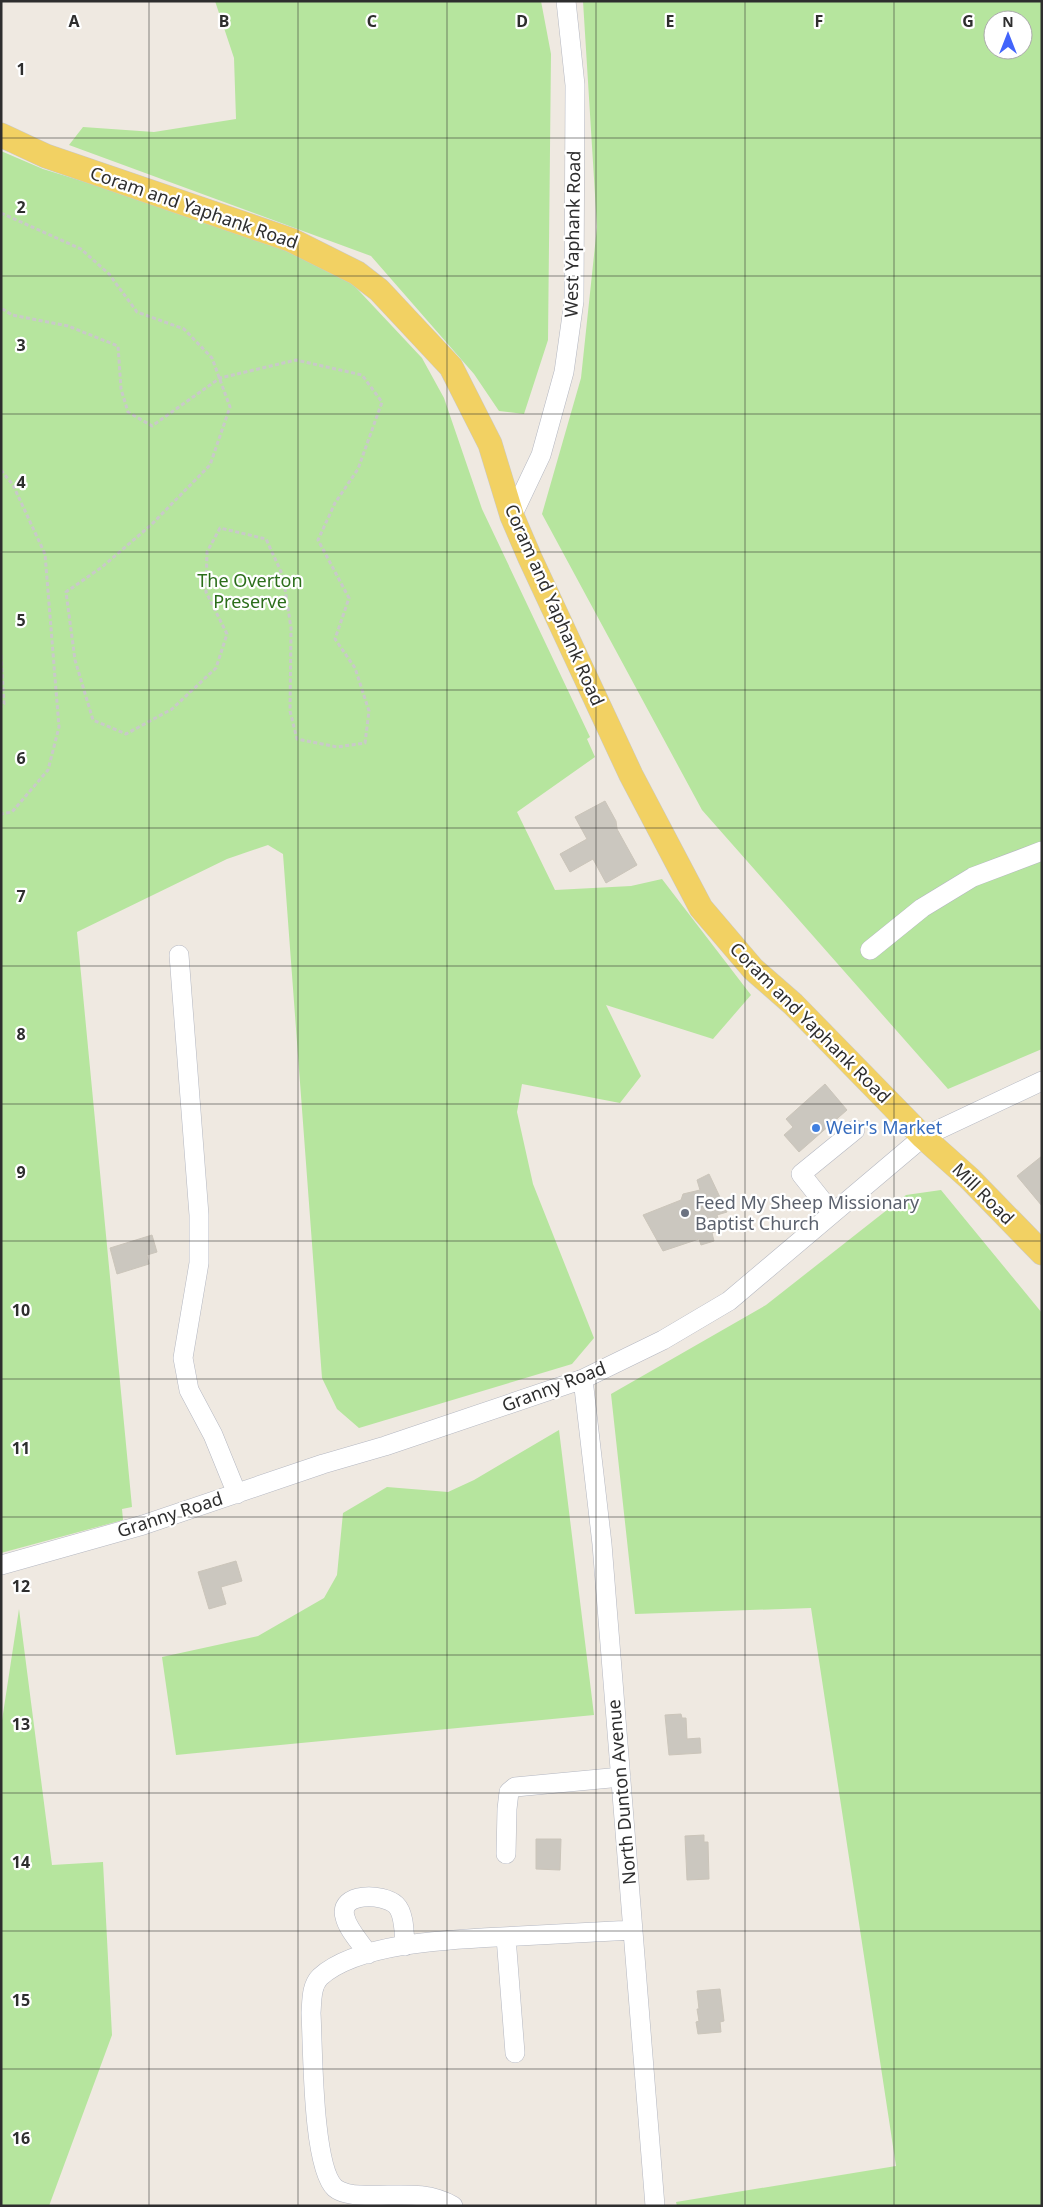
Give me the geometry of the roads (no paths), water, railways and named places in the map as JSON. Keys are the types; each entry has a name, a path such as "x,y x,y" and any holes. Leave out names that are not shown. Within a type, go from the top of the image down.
{"main road":[{"name":"Coram and Yaphank Road","path":"1,135 46,156 160,193 291,240 357,273 379,290 451,366 490,444 512,516 612,736 702,908 753,969 793,1004 923,1137"},
{"name":"Mill Road","path":"923,1137 969,1178 1042,1253"}],"street":[{"name":"West Yaphank Road","path":"512,516 544,445 564,372 574,301 574,85 566,1"},
{"path":"870,950 922,908 973,877 1042,850"},
{"path":"179,955 199,1215 199,1263 183,1358 189,1390 213,1435 237,1494"},
{"name":"Granny Road","path":"1,1565 144,1524 323,1464 385,1446 583,1379 663,1340 729,1301 923,1137 1042,1081"},
{"path":"832,1213 801,1174 855,1130"},
{"name":"North Dunton Avenue","path":"583,1379 602,1544 655,2206"},
{"path":"506,1854 509,1792 516,1787 621,1777"},
{"path":"368,1954 345,1917 345,1908 353,1899 368,1896 385,1898 397,1906 402,1917 405,1946"},
{"path":"453,2206 440,2198 417,2195 360,2195 344,2192 335,2188 327,2176 318,2145 312,1994 319,1978 351,1958 405,1946 506,1937 633,1930"},
{"path":"506,1937 515,2053"}],"place":[{"name":"Weir's Market","path":"816,1128"},
{"name":"Feed My Sheep Missionary Baptist Church","path":"685,1213"}],"park label":[{"name":"The Overton Preserve","path":"250,591"}]}
